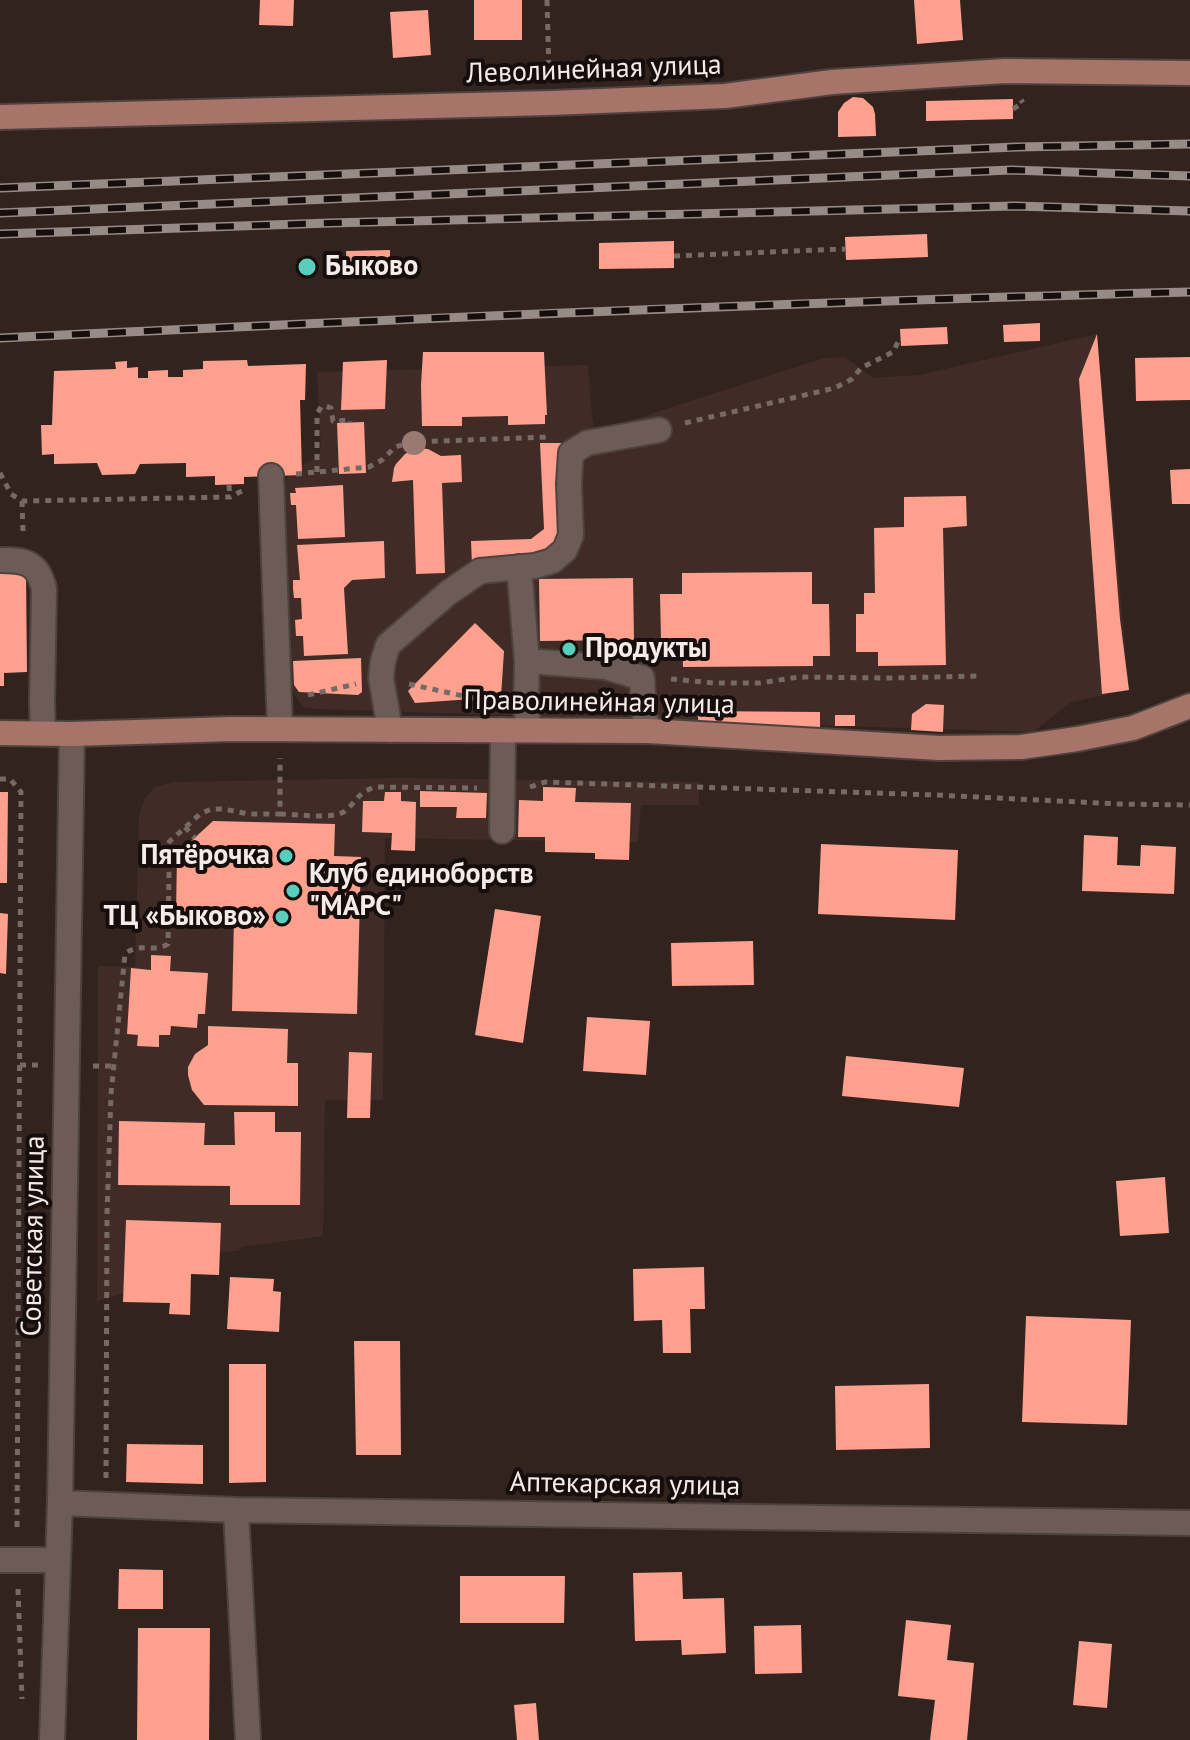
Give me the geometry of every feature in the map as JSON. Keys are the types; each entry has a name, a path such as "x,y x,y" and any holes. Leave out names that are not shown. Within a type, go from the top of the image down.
{"main road":[{"name":"Леволинейная улица","path":"0,117 725,96 832,82 1005,71 1190,73"},
{"name":"Праволинейная улица","path":"0,733 280,729 648,731 939,748 1021,747 1133,728 1190,706"}],"street":[{"path":"390,730 381,678 388,645 464,580 480,571 535,566 552,561 565,550 571,535 571,453 587,443 659,430"},
{"path":"271,476 280,729"},
{"path":"0,560 24,561 34,567 42,578 43,733"},
{"path":"519,567 527,661 526,710 530,730"},
{"path":"527,661 606,667 642,678 648,731"},
{"path":"502,831 503,730"},
{"name":"Советская улица","path":"46,1740 60,1503 72,734"},
{"name":"Аптекарская улица","path":"60,1503 236,1510 1190,1523"},
{"path":"236,1510 248,1740"},
{"path":"9,1560 57,1560"}],"path":[{"path":"547,0 550,103"},
{"path":"674,256 845,249"},
{"path":"317,472 319,410 326,406 331,408 333,421 350,420 350,423"},
{"path":"0,473 11,494 22,501 230,497 271,476"},
{"path":"229,485 230,497"},
{"path":"642,678 760,683 799,677 981,676"},
{"path":"280,729 280,814"},
{"path":"0,779 10,779 21,792 9,1560 22,1710"},
{"path":"109,1505 106,1475 107,1214 111,1094 122,975 128,951 140,947 163,948 168,944 169,872 165,849 200,814 211,809 223,809 249,814 333,815 343,813 363,791 375,787 522,788 545,782 1190,805"},
{"path":"185,827 195,838"}],"shaded area":[{"path":"1097,334 1129,690 1071,702 1033,732 318,709 303,707 294,694 291,685 284,486 290,471 319,455 317,372 588,365 595,432 824,358 845,357 873,378 919,375"},
{"path":"401,778 699,782 699,805 641,805 638,842 385,838 383,1100 325,1100 323,1236 242,1247 238,1251 186,1253 179,1276 97,1301 98,966 135,967 139,816 145,798 155,787 175,782"}],"building":[{"path":"260,0 294,0 293,26 259,25"},
{"path":"474,0 522,0 522,40 474,40"},
{"path":"914,0 960,0 963,40 917,44"},
{"path":"428,10 431,55 393,58 390,12"},
{"path":"853,97 863,98 873,107 876,136 838,137 838,112"},
{"path":"1013,99 1013,119 926,121 926,101"},
{"path":"927,234 928,257 846,260 845,237"},
{"path":"674,241 674,268 599,269 599,243"},
{"path":"390,250 390,276 347,277 346,251"},
{"path":"1040,323 1040,341 1004,342 1003,325"},
{"path":"947,327 948,344 901,346 900,329"},
{"path":"1097,334 1120,619 1129,690 1102,694 1079,379"},
{"path":"423,352 544,352 545,424 508,425 508,416 462,417 462,426 422,426"},
{"path":"1190,357 1190,400 1136,401 1135,358"},
{"name":"Быково","path":"247,360 248,366 306,364 305,400 300,400 302,475 244,477 244,484 215,485 215,476 186,477 186,463 140,464 135,474 102,475 97,463 54,464 54,454 42,455 41,425 52,425 54,371 116,369 115,362 127,361 127,368 138,367 138,378 148,378 148,371 168,370 168,377 183,377 183,370 203,369 203,361"},
{"path":"387,360 385,409 341,410 343,362"},
{"path":"364,422 366,473 339,474 337,423"},
{"path":"540,443 563,443 566,534 531,562 472,565 471,541 531,539 544,529"},
{"path":"416,448 428,449 441,456 461,455 462,482 442,483 445,573 416,574 413,480 392,482 396,464"},
{"path":"1190,469 1190,504 1172,504 1170,470"},
{"path":"343,485 345,537 298,539 296,505 291,505 290,493 296,493 295,488"},
{"path":"966,496 967,526 943,528 946,665 878,666 878,652 856,652 856,614 864,614 864,593 875,593 874,528 904,527 904,497"},
{"path":"384,541 385,578 352,580 344,588 348,654 304,656 303,636 296,636 295,620 302,619 301,598 294,598 293,589 293,580 300,580 297,545"},
{"path":"812,572 812,604 829,604 830,656 813,656 813,666 683,667 682,638 661,639 660,594 682,594 682,573"},
{"path":"0,574 26,574 27,672 4,673 4,686 0,686"},
{"path":"633,578 634,640 540,641 539,579"},
{"path":"475,623 504,651 501,697 415,703 408,691"},
{"path":"361,658 362,692 358,695 299,692 294,685 293,661"},
{"path":"926,704 944,705 943,732 911,730 912,714"},
{"path":"698,711 820,712 820,727 698,726"},
{"path":"835,715 855,715 855,726 835,726"},
{"path":"543,787 576,788 575,802 631,803 629,860 595,859 595,853 545,852 545,837 518,837 519,800 543,801"},
{"path":"420,791 487,793 486,818 456,818 457,807 420,807"},
{"path":"0,792 8,792 7,883 0,883"},
{"path":"385,792 401,792 401,801 416,802 415,851 391,850 392,833 362,832 363,801 384,801"},
{"name":"ТЦ «Быково»","path":"213,821 335,824 334,856 361,857 357,1014 232,1011 234,917 176,916 177,854"},
{"path":"1084,835 1118,837 1117,865 1140,866 1141,845 1176,847 1174,894 1082,891"},
{"path":"821,844 958,850 955,920 818,914"},
{"path":"495,909 541,916 523,1043 475,1035"},
{"path":"0,913 8,914 6,974 0,973"},
{"path":"753,941 754,985 672,986 671,943"},
{"path":"151,955 171,956 170,971 208,973 205,1014 198,1014 197,1028 171,1026 170,1035 159,1035 159,1047 137,1046 138,1035 127,1034 131,968 151,970"},
{"path":"587,1017 650,1021 646,1075 583,1071"},
{"path":"208,1026 288,1029 287,1063 298,1063 298,1106 204,1105 192,1090 188,1067 195,1054 208,1045"},
{"path":"349,1052 372,1053 370,1118 347,1118"},
{"path":"846,1056 964,1068 959,1107 842,1096"},
{"path":"234,1112 275,1112 275,1132 301,1132 300,1205 230,1205 230,1186 118,1185 119,1121 205,1123 204,1145 235,1145"},
{"path":"1165,1177 1169,1233 1120,1236 1116,1181"},
{"path":"126,1220 221,1223 219,1275 191,1274 190,1315 169,1314 170,1303 123,1302"},
{"path":"704,1267 705,1309 690,1309 691,1353 663,1353 662,1320 634,1321 633,1269"},
{"path":"230,1277 274,1279 273,1291 281,1292 279,1332 227,1329"},
{"path":"1026,1316 1131,1320 1127,1425 1022,1422"},
{"path":"354,1341 400,1341 401,1455 356,1455"},
{"path":"229,1364 266,1364 266,1482 229,1483"},
{"path":"929,1384 930,1448 836,1450 835,1386"},
{"path":"127,1444 203,1445 203,1484 126,1482"},
{"path":"119,1569 163,1570 163,1609 118,1609"},
{"path":"682,1572 683,1599 724,1598 726,1653 682,1655 681,1640 635,1641 633,1573"},
{"path":"460,1576 565,1576 564,1623 460,1623"},
{"path":"906,1620 951,1625 947,1660 974,1663 967,1740 930,1740 935,1700 898,1696"},
{"path":"801,1625 802,1673 755,1674 754,1626"},
{"path":"138,1628 210,1628 209,1740 137,1740"},
{"path":"1079,1641 1112,1644 1107,1708 1073,1705"},
{"path":"536,1703 539,1740 517,1740 514,1705"}],"railway":[{"path":"0,188 1017,147 1190,144"},
{"path":"0,213 1011,170 1190,176"},
{"path":"0,234 1014,206 1190,211"},
{"path":"0,338 595,312 1190,292"}],"place":[{"name":"Быково","path":"307,267"},
{"name":"Продукты","path":"569,649"},
{"name":"Пятёрочка","path":"286,856"},
{"name":"Клуб единоборств \"МАРС\"","path":"293,891"},
{"name":"ТЦ «Быково»","path":"282,917"}]}
